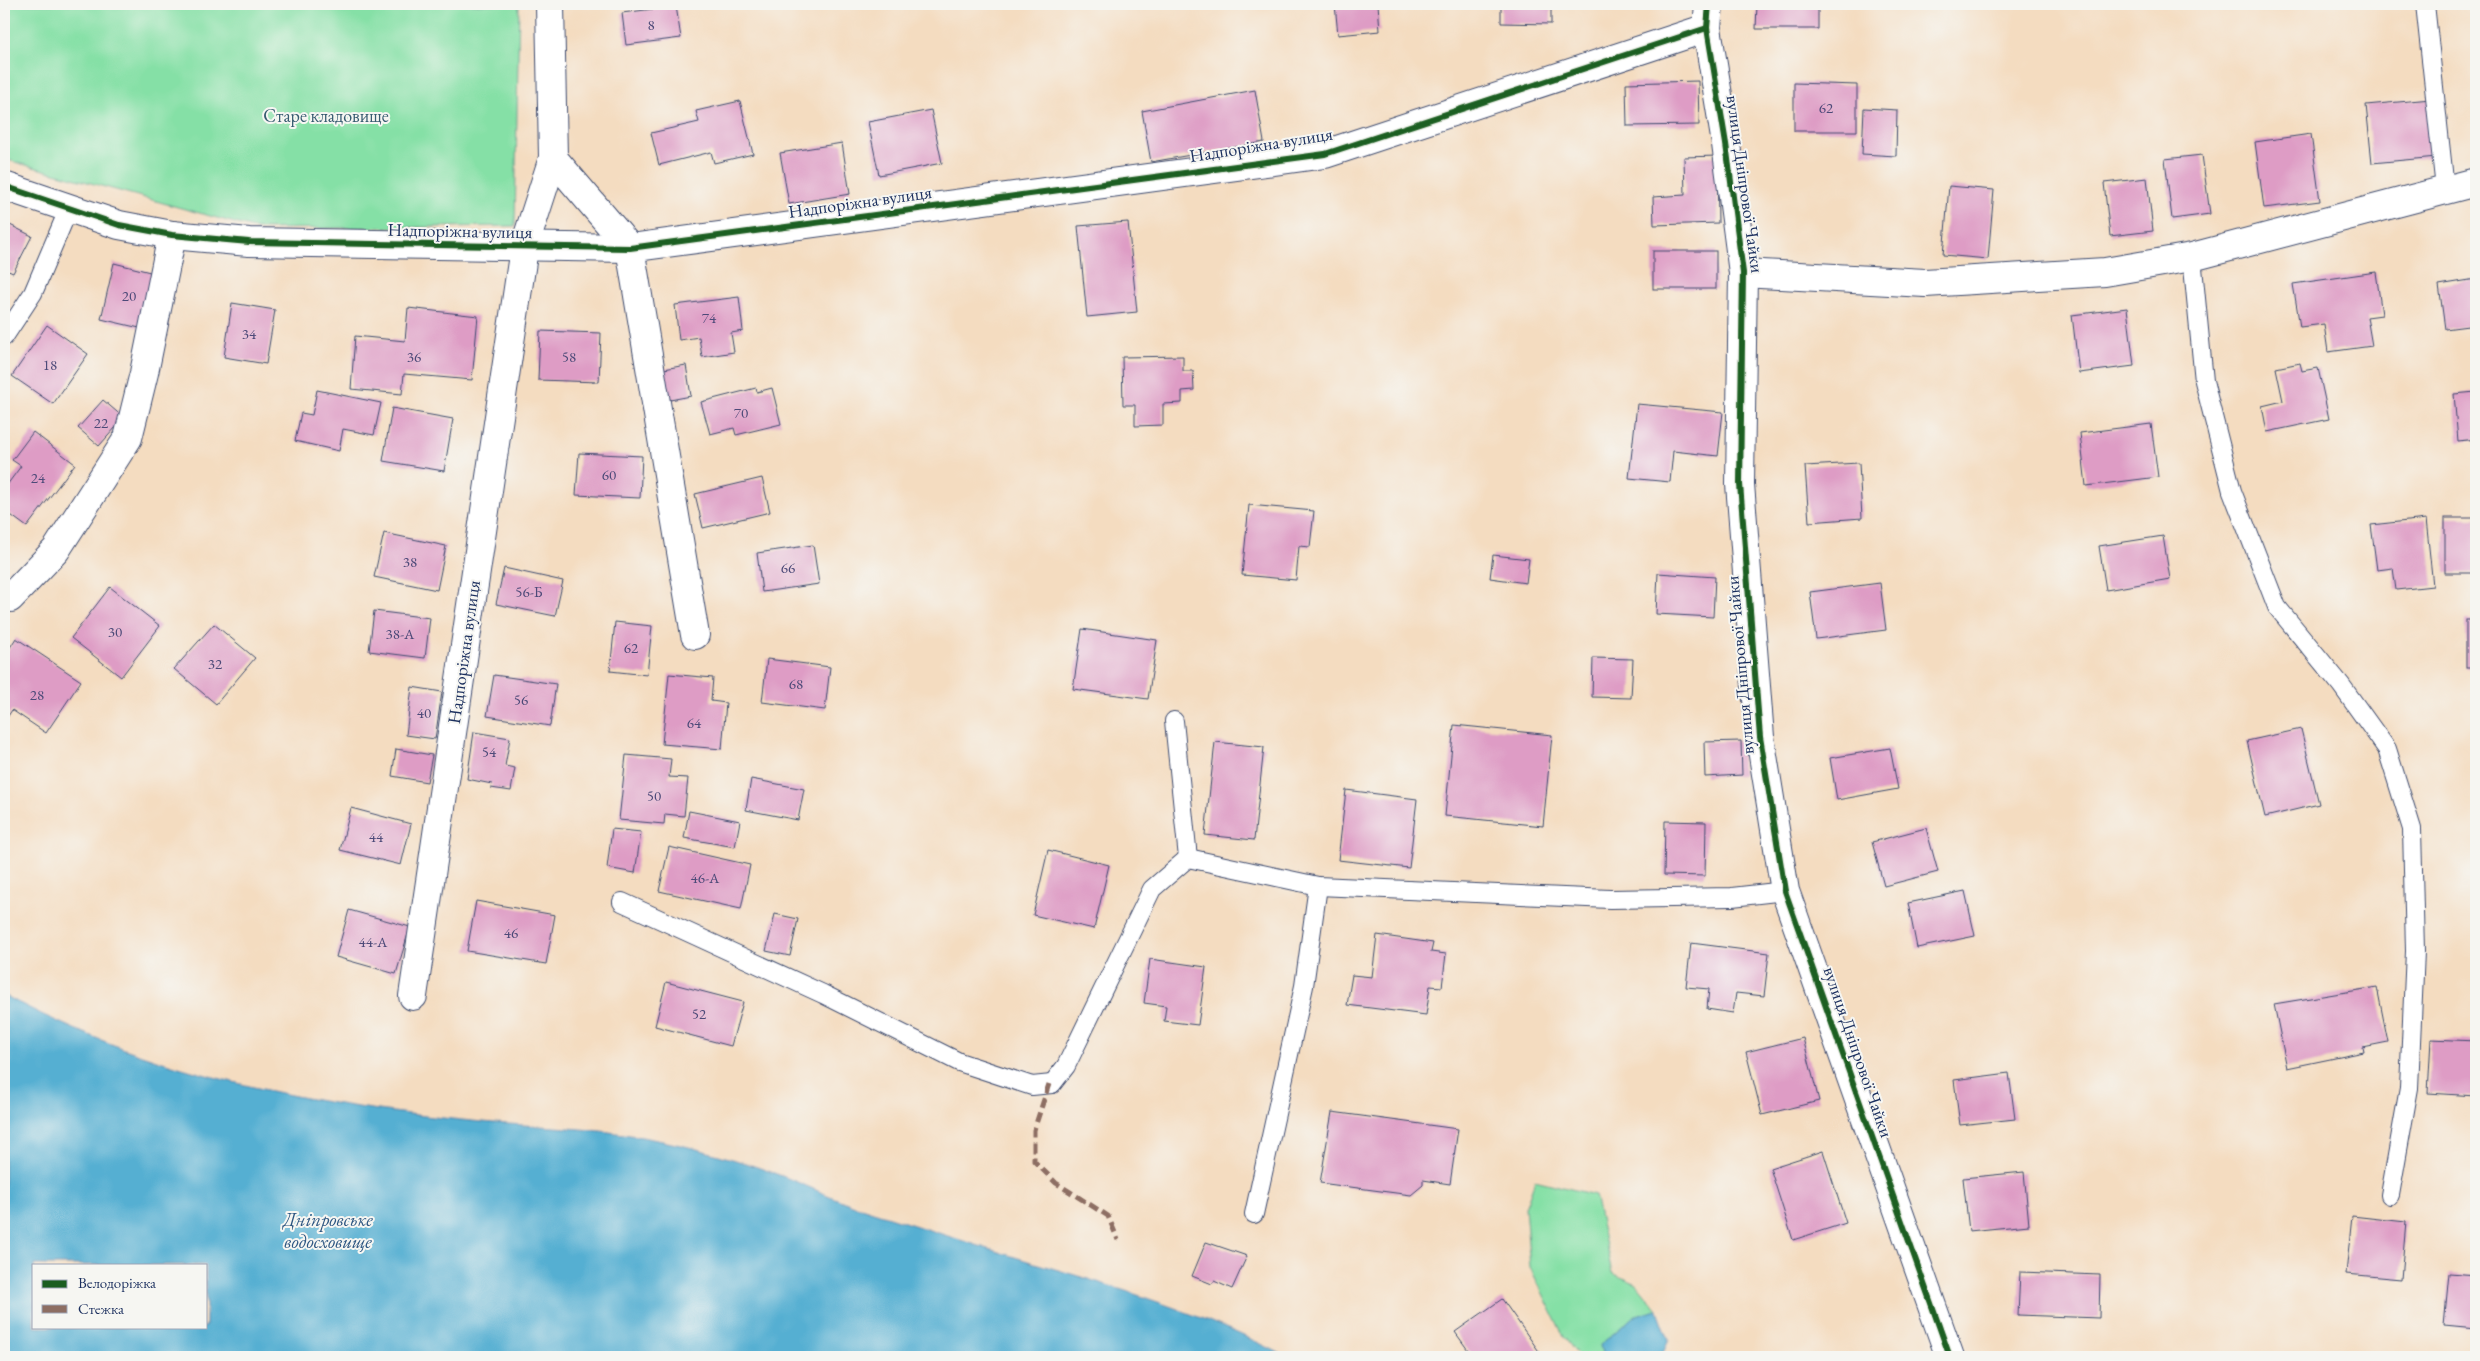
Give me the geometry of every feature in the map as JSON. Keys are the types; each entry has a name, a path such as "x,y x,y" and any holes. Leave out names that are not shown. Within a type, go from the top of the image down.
{"street":[{"path":"524,248 553,158 550,4"},
{"name":"Надпоріжна вулиця","path":"4,186 119,225 172,235 249,242 524,248 630,248 1325,154 1708,16"},
{"name":"вулиця Дніпрової Чайки","path":"1708,16 1744,272 1740,484 1760,737 1785,891 1950,1357"},
{"path":"553,158 630,248 695,635"},
{"path":"1744,272 1925,283 2105,272 2192,257 2476,182"},
{"path":"10,598 56,550 128,438 144,373 172,235"},
{"name":"Надпоріжна вулиця","path":"413,996 524,248"}],"lane":[{"path":"2425,4 2446,189"},
{"path":"4,338 33,293 68,208"},
{"path":"2192,257 2204,381 2232,491 2277,607 2341,685 2388,749 2412,829 2415,951 2408,1088 2390,1194"},
{"path":"1174,721 1188,858"},
{"path":"1188,858 1318,886 1610,899 1732,897 1785,891"},
{"path":"622,902 823,994 959,1062 1032,1086 1052,1084 1066,1066 1152,889 1188,858"},
{"path":"1254,1214 1304,986 1318,886"}],"green space":[{"name":"Старе кладовище","path":"4,4 519,4 515,226 257,229 4,159"},
{"path":"1535,1180 1595,1195 1612,1273 1637,1284 1658,1310 1633,1317 1600,1345 1603,1357 1579,1357 1564,1337 1530,1267 1525,1208"}],"water":[{"name":"Дніпровське водосховище","path":"4,995 58,1022 113,1045 170,1064 284,1094 402,1113 624,1134 681,1145 737,1160 797,1182 843,1202 1160,1303 1224,1328 1287,1357 4,1357"},
{"path":"1658,1310 1669,1340 1661,1357 1603,1357 1600,1345 1633,1317"}],"building":[{"path":"1335,4 1378,4 1380,31 1338,35"},
{"path":"1501,4 1551,4 1551,24 1501,23"},
{"path":"1757,4 1818,4 1818,29 1756,29"},
{"path":"676,6 681,38 626,45 622,13"},
{"path":"1698,81 1699,125 1627,126 1626,83"},
{"path":"1794,83 1857,85 1857,131 1794,131"},
{"path":"1255,90 1264,142 1151,162 1142,111"},
{"path":"2431,99 2437,157 2372,163 2366,105"},
{"path":"740,101 753,154 714,163 711,152 659,165 651,133 699,122 696,111"},
{"path":"1864,108 1897,110 1896,156 1862,154"},
{"path":"931,110 942,163 879,175 868,122"},
{"path":"2311,134 2320,201 2264,208 2255,142"},
{"path":"842,143 850,194 789,204 780,153"},
{"path":"2202,155 2210,214 2172,219 2165,159"},
{"path":"1717,156 1718,223 1654,225 1653,197 1685,195 1684,157"},
{"path":"2147,178 2153,231 2110,236 2104,183"},
{"path":"1949,186 1994,190 1988,259 1943,255"},
{"path":"4,222 32,236 13,273 6,270 4,274"},
{"path":"1128,222 1137,312 1087,317 1078,226"},
{"path":"1653,251 1716,251 1716,289 1653,289"},
{"path":"114,263 158,274 144,329 101,319"},
{"path":"2376,272 2382,315 2367,317 2372,346 2328,352 2324,324 2300,327 2293,284"},
{"path":"2476,279 2476,325 2445,329 2439,285"},
{"path":"739,297 743,331 731,333 734,352 702,357 699,337 679,340 675,305"},
{"path":"232,303 275,310 266,364 224,357"},
{"path":"408,308 478,316 472,380 404,374 402,394 351,389 355,336 405,341"},
{"path":"2127,308 2134,366 2079,373 2072,315"},
{"path":"47,325 88,354 53,404 12,376"},
{"path":"540,331 601,333 599,382 538,380"},
{"path":"1183,356 1183,371 1193,371 1194,390 1182,391 1182,403 1163,404 1163,425 1135,426 1135,405 1123,405 1122,357"},
{"path":"2300,363 2302,371 2318,368 2329,419 2267,432 2262,406 2283,401 2276,368"},
{"path":"686,365 691,396 670,400 664,369"},
{"path":"756,388 757,392 772,388 781,424 736,435 734,428 710,434 701,402"},
{"path":"317,390 381,403 374,435 343,429 339,451 295,441 301,413 312,415"},
{"path":"2476,392 2476,439 2458,441 2454,394"},
{"path":"103,400 124,418 99,446 78,428"},
{"path":"1637,404 1723,412 1718,456 1673,451 1670,482 1629,478"},
{"path":"392,408 453,419 444,471 383,461"},
{"path":"2151,424 2158,477 2086,486 2080,433"},
{"path":"33,432 75,464 27,527 4,510 4,489 21,466 12,460"},
{"path":"579,453 642,456 640,498 576,495"},
{"path":"1859,463 1862,518 1809,522 1805,466"},
{"path":"762,478 770,512 703,528 695,494"},
{"path":"1249,505 1314,511 1310,547 1299,546 1296,580 1242,575"},
{"path":"2445,518 2476,518 2476,573 2445,573"},
{"path":"2426,519 2433,586 2396,590 2393,568 2377,570 2371,525"},
{"path":"384,533 446,546 437,590 374,577"},
{"path":"2163,536 2170,579 2106,590 2099,546"},
{"path":"813,545 819,584 762,592 757,553"},
{"path":"1493,555 1529,559 1526,583 1490,578"},
{"path":"504,568 563,581 555,616 496,604"},
{"path":"1658,573 1715,577 1713,617 1656,614"},
{"path":"1880,583 1886,630 1816,639 1810,592"},
{"path":"110,587 160,626 121,677 71,638"},
{"path":"374,611 430,618 425,658 369,651"},
{"path":"2466,620 2476,620 2476,668 2466,668"},
{"path":"615,622 652,626 647,675 610,671"},
{"path":"214,624 255,658 216,704 174,669"},
{"path":"1082,629 1157,640 1148,699 1073,689"},
{"path":"16,638 81,681 46,733 12,710 4,722 4,657"},
{"path":"1593,658 1633,659 1631,698 1592,697"},
{"path":"767,659 830,667 825,710 762,702"},
{"path":"669,674 713,678 711,701 726,703 722,749 662,744"},
{"path":"494,675 556,684 550,726 487,716"},
{"path":"412,687 442,692 435,739 406,735"},
{"path":"1454,725 1552,735 1543,826 1445,816"},
{"path":"2301,729 2319,804 2265,817 2247,741"},
{"path":"474,732 510,738 505,766 515,768 511,791 491,788 492,784 467,779"},
{"path":"1741,741 1742,775 1705,777 1704,742"},
{"path":"1215,742 1264,747 1254,840 1205,835"},
{"path":"1890,748 1898,789 1837,800 1830,758"},
{"path":"396,749 432,755 427,782 392,776"},
{"path":"626,755 671,759 669,777 688,778 684,816 665,814 664,824 619,820"},
{"path":"751,779 804,789 798,820 746,810"},
{"path":"1346,790 1417,799 1409,868 1338,860"},
{"path":"351,808 411,824 401,865 340,850"},
{"path":"689,811 740,821 735,847 684,838"},
{"path":"1665,821 1706,822 1705,876 1664,875"},
{"path":"1926,828 1938,872 1884,886 1872,842"},
{"path":"612,829 641,832 635,873 607,868"},
{"path":"669,847 750,865 741,909 659,891"},
{"path":"1048,850 1109,865 1094,929 1033,915"},
{"path":"1965,891 1975,936 1917,948 1908,903"},
{"path":"476,901 555,915 546,964 467,951"},
{"path":"349,910 410,927 396,974 336,957"},
{"path":"775,914 798,919 790,956 766,951"},
{"path":"1377,935 1433,943 1431,952 1446,954 1442,987 1430,986 1426,1015 1347,1005 1352,975 1372,977"},
{"path":"1691,943 1769,953 1764,996 1736,993 1733,1013 1707,1009 1709,989 1686,987"},
{"path":"1150,959 1206,967 1198,1025 1164,1021 1166,1006 1144,1003"},
{"path":"666,982 743,1002 731,1046 655,1026"},
{"path":"2377,987 2388,1042 2363,1047 2364,1052 2287,1068 2274,1004"},
{"path":"1803,1038 1819,1101 1762,1115 1746,1052"},
{"path":"2431,1039 2476,1041 2476,1096 2428,1093"},
{"path":"2009,1073 2015,1119 1960,1125 1954,1080"},
{"path":"1332,1112 1458,1129 1450,1184 1423,1180 1423,1185 1411,1195 1320,1183"},
{"path":"1823,1151 1846,1223 1793,1240 1770,1168"},
{"path":"2024,1172 2029,1225 1969,1231 1963,1178"},
{"path":"2352,1216 2406,1222 2401,1279 2346,1274"},
{"path":"1206,1242 1247,1256 1232,1289 1214,1281 1212,1284 1192,1276"},
{"path":"2020,1272 2100,1275 2099,1318 2018,1315"},
{"path":"2449,1273 2476,1275 2476,1328 2444,1325"},
{"path":"1502,1299 1543,1357 1473,1357 1455,1332"}],"marked path":[{"path":"1049,1084 1034,1130 1034,1161 1056,1183 1108,1216 1118,1240"}],"cycle path":[{"path":"1709,4 1707,28 1726,144 1743,273 1740,484 1760,737 1785,891 1950,1357"},
{"path":"4,186 119,225 172,235 249,242 630,248 1325,154 1707,28"}]}
